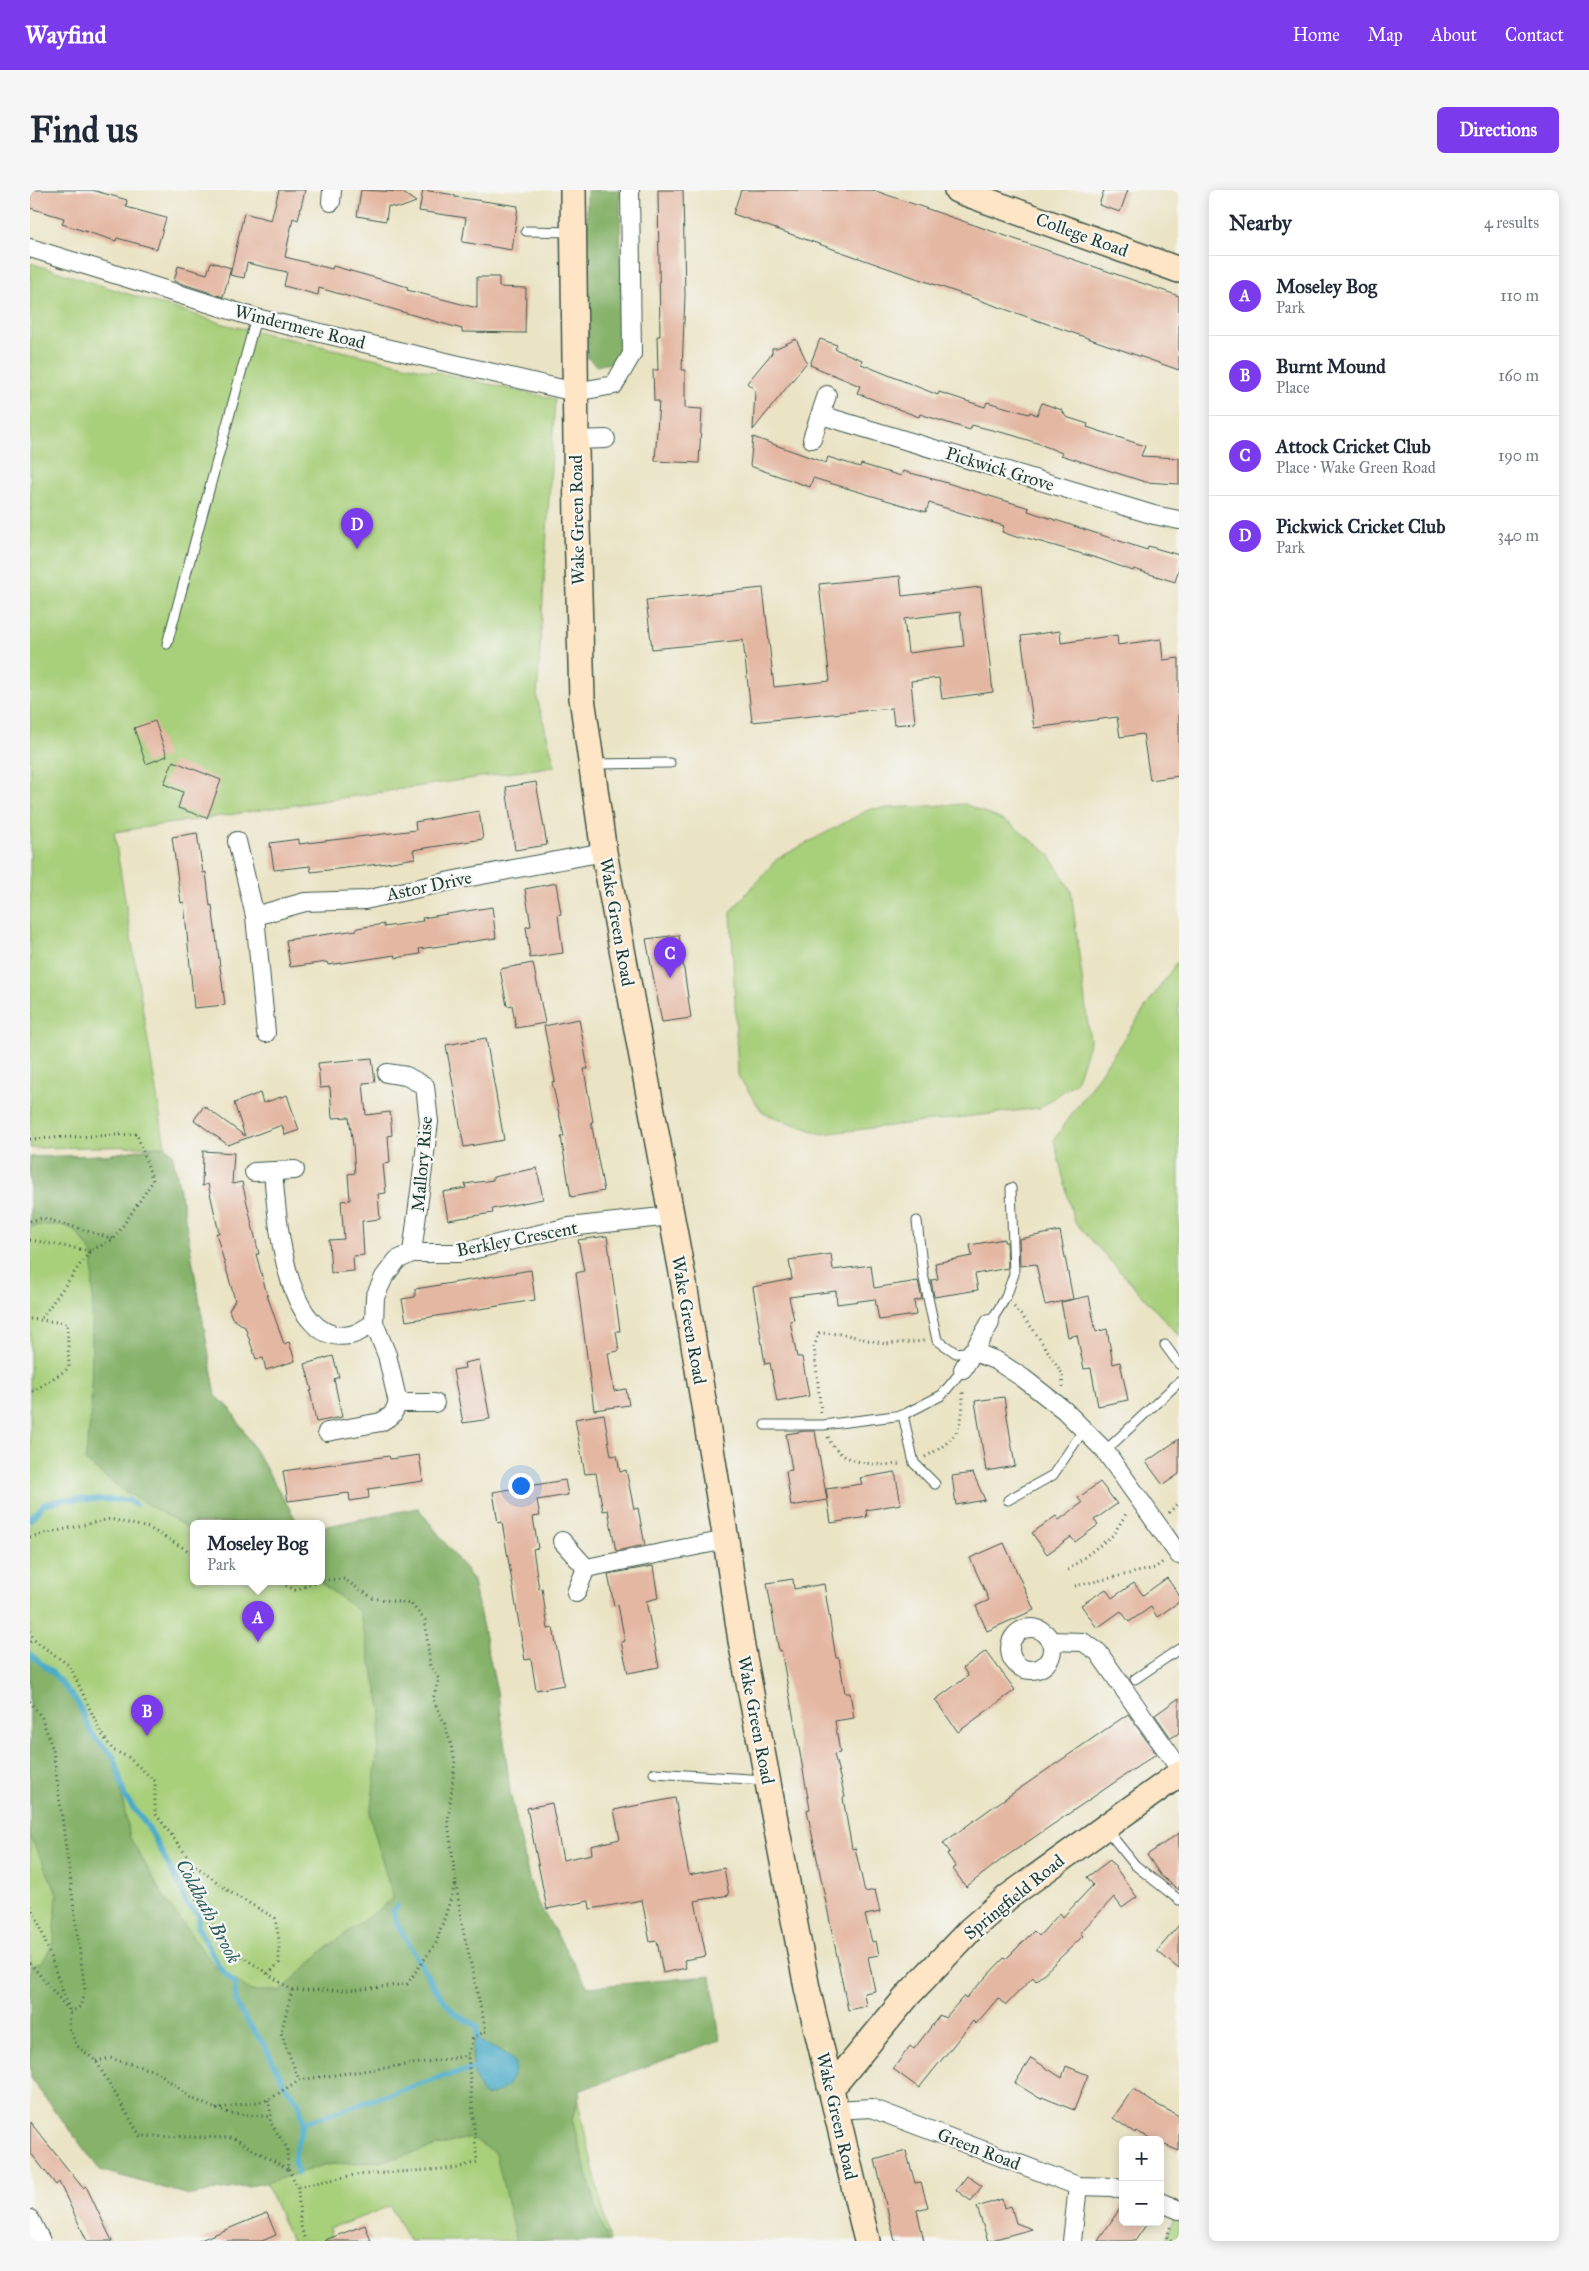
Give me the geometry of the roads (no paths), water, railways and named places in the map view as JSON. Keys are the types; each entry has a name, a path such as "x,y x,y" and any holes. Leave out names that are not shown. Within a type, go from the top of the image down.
{"street":[{"name":"Wake Green Road","path":"573,190 575,392 582,698 604,852 671,1216 726,1540 741,1642 807,1988 867,2241"},
{"path":"575,392 614,385 632,354 630,190"},
{"name":"College Road","path":"957,190 1179,270"},
{"name":"Windermere Road","path":"30,248 256,318 575,392"},
{"path":"812,439 827,394"},
{"name":"Pickwick Grove","path":"821,415 1154,515 1179,520"},
{"path":"576,440 606,439"},
{"path":"237,842 255,916 266,1033"},
{"name":"Astor Drive","path":"255,916 305,902 365,900 455,880 604,852"},
{"name":"Mallory Rise","path":"387,1073 406,1076 425,1086 429,1122 412,1253"},
{"path":"254,1172 295,1170"},
{"path":"272,1172 286,1270 301,1306 313,1323 324,1333 351,1336 374,1323"},
{"name":"Berkley Crescent","path":"412,1253 459,1253 569,1227 671,1216"},
{"path":"327,1432 381,1422 392,1416 398,1404 387,1355 374,1323 375,1297 384,1277 397,1260 412,1253"},
{"path":"963,1369 990,1323"},
{"path":"972,1351 997,1361 1064,1410 1105,1451 1178,1553"},
{"path":"398,1404 435,1403"},
{"path":"586,1568 726,1540"},
{"path":"562,1541 586,1568"},
{"path":"576,1593 586,1568"},
{"path":"1051,1641 1083,1642 1098,1652 1179,1768"},
{"name":"Springfield Road","path":"832,2098 838,2080 909,1994 971,1929 1008,1897 1179,1774"},
{"name":"Green Road","path":"832,2098 871,2108 1078,2186 1119,2189"},
{"path":"1072,2241 1078,2186"},
{"path":"1164,2206 1176,2216"},
{"path":"30,2219 41,2241"}],"lane":[{"path":"526,231 573,232"},
{"path":"167,644 256,318"},
{"path":"592,764 670,762"},
{"path":"990,1323 1006,1298 1014,1274 1011,1188"},
{"path":"917,1221 923,1274 937,1340 956,1353 972,1351"},
{"path":"1165,1346 1179,1364"},
{"path":"765,1426 823,1425 903,1415 942,1395 963,1369"},
{"path":"1105,1451 1179,1382"},
{"path":"903,1415 914,1463 935,1484"},
{"path":"1008,1500 1054,1475 1083,1431"},
{"path":"1135,1679 1179,1649"},
{"path":"654,1773 768,1781"},
{"path":"1104,1827 1135,1865 1179,1900"}],"water":[{"path":"477,2038 506,2054 515,2065 514,2073 507,2086 498,2092 485,2096 478,2084 473,2067 473,2050"}],"waterway":[{"path":"30,1520 43,1505 64,1499 128,1500 135,1505"},
{"name":"Coldbath Brook","path":"30,1654 54,1674 78,1703 91,1733 114,1757 125,1797 149,1828 181,1889 186,1904 199,1915 198,1927 220,1968 235,1984 236,2003 265,2046 285,2086 298,2101 304,2123 297,2143 294,2162 298,2173"},
{"path":"397,1906 393,1911 396,1922 434,1987 454,2013 477,2026 477,2038"},
{"path":"304,2123 440,2077 474,2069"}],"place":[{"name":"Pickwick Cricket Club","path":"357,549"},
{"name":"Attock Cricket Club","path":"670,978"},
{"name":"Moseley Bog","path":"258,1642"},
{"name":"Burnt Mound","path":"147,1736"}]}
